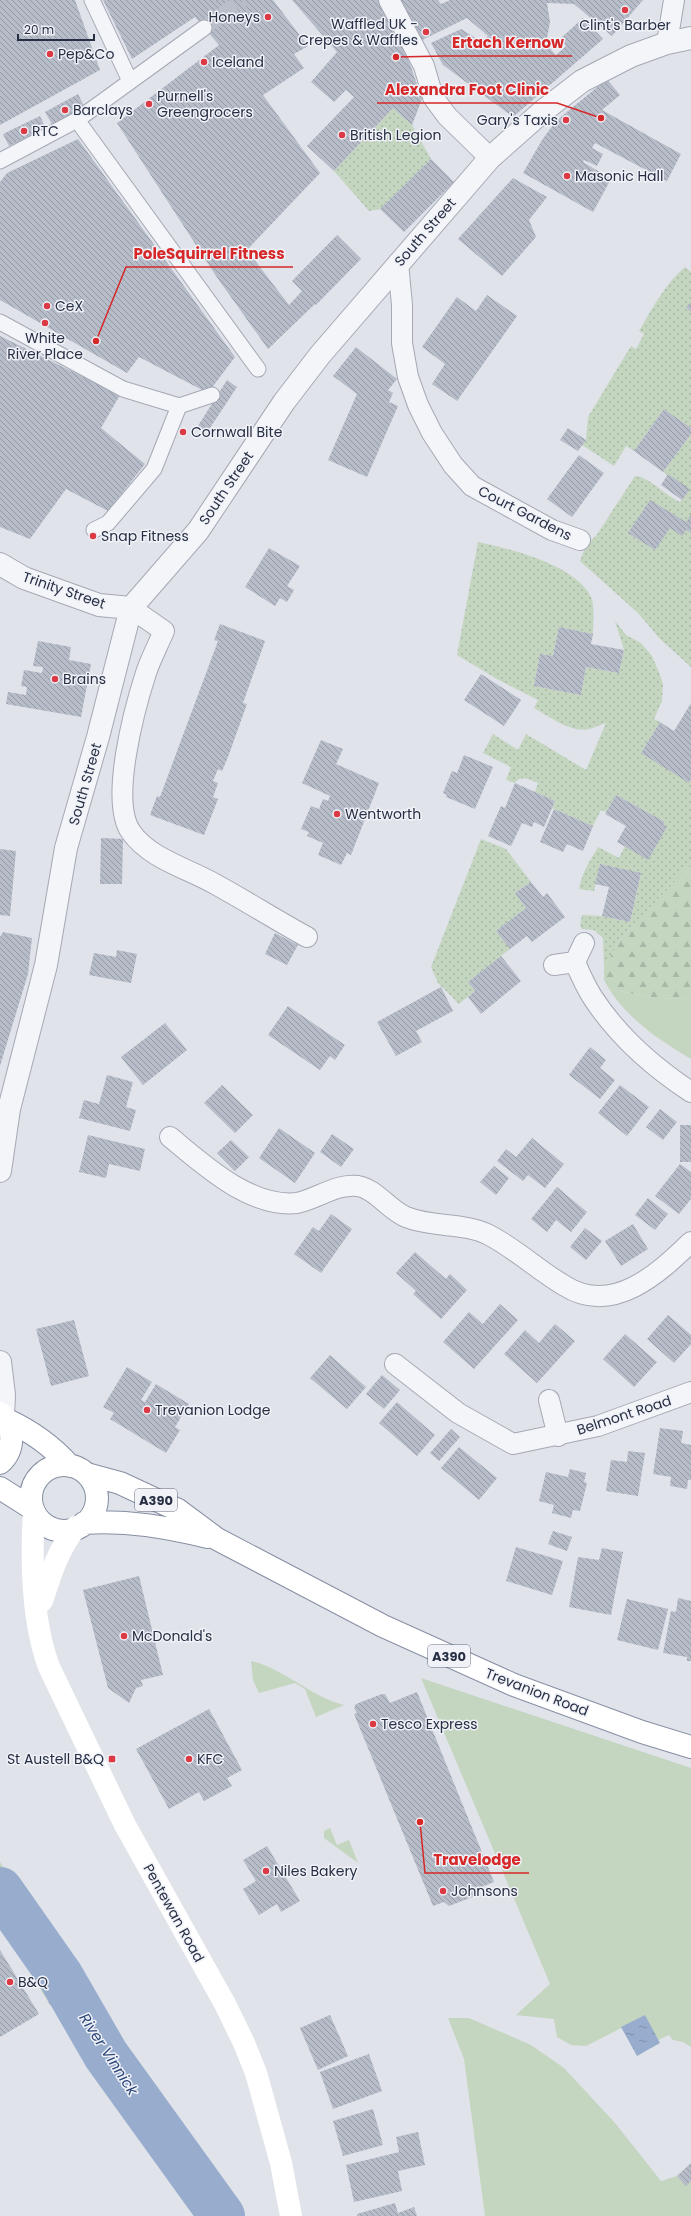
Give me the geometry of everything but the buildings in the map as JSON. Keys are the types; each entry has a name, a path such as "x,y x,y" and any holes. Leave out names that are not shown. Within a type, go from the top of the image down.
{"main road":[{"path":"0,1463 9,1451 12,1440 3,1416"},
{"path":"3,1416 24,1428 58,1452 94,1483 96,1505 92,1515 80,1525 59,1530 49,1527 40,1521 34,1510 31,1497 33,1486 39,1477 48,1469 58,1465 78,1470"},
{"name":"A390","path":"78,1470 120,1483 178,1510 217,1539"},
{"path":"0,1488 34,1510"},
{"name":"Pentewan Road","path":"34,1510 33,1532 36,1619 40,1644 49,1666 122,1818 225,2004 244,2042 256,2073 281,2164 291,2216"},
{"name":"A390","path":"80,1525 126,1522 146,1524 217,1539"},
{"name":"Pentewan Road","path":"36,1619 51,1570 66,1540 80,1525"},
{"name":"Trevanion Road","path":"217,1539 383,1626 514,1685 642,1732 691,1747"}],"street":[{"path":"92,0 130,81"},
{"path":"389,0 424,66 427,81 436,101 447,116 490,158"},
{"path":"667,43 674,0"},
{"path":"0,161 77,120 204,28"},
{"name":"South Street","path":"0,1172 9,1110 46,965 66,848 98,737 131,608 198,531 284,402 320,355 490,158 543,111 582,81 631,56 667,43 691,38"},
{"path":"77,120 258,369"},
{"name":"Court Gardens","path":"398,263 402,305 402,343 408,376 418,405 432,433 453,465 472,486 552,530 580,540"},
{"path":"0,322 123,389 178,406 209,399"},
{"path":"94,530 108,523 154,469 178,406"},
{"name":"Trinity Street","path":"0,564 24,578 100,605 131,608"},
{"path":"131,608 164,631 147,672 132,721 122,792 123,814 130,831 147,849 214,883 307,937"},
{"path":"575,962 584,943"},
{"path":"554,965 575,962"},
{"path":"575,962 592,998 614,1025 649,1061 691,1092"},
{"path":"170,1137 218,1176 266,1200 289,1204 297,1203 346,1186 359,1186 376,1196 392,1210 406,1217 424,1222 463,1227 490,1236 566,1288 585,1294 604,1296 624,1292 641,1285 669,1264 691,1242"},
{"path":"0,1362 4,1394 3,1416"},
{"name":"Belmont Road","path":"394,1364 458,1413 513,1444 558,1436 598,1426 691,1392"},
{"name":"Belmont Road","path":"549,1400 558,1436"}],"green space":[{"path":"393,108 412,125 431,159 380,209 369,211 334,171"},
{"path":"685,267 691,272 691,428 664,409 634,451 626,446 614,466 582,445 586,440 588,417 631,346 636,349 644,334 639,331 659,297 671,281"},
{"path":"691,434 691,667 660,639 638,613 580,561 586,545 596,536 635,476 646,479 680,502 689,489 663,472"},
{"path":"478,542 524,554 557,567 571,575 583,585 591,597 593,610 593,634 559,627 553,656 540,654 534,686 581,695 586,667 619,673 624,650 615,621 626,635 641,643 652,656 663,684 662,701 654,719 660,722 641,753 689,782 691,779 691,864 620,940 604,967 603,938 594,930 582,929 580,925 582,915 602,916 630,922 641,874 600,864 594,891 579,889 584,872 598,847 619,858 625,846 648,859 666,828 663,825 665,822 616,795 606,812 601,810 593,826 552,808 555,801 535,792 538,783 526,778 517,780 515,783 506,780 511,767 483,753 493,734 518,750 526,734 586,770 606,723 582,730 574,729 560,723 534,708 538,700 497,679 457,655"},
{"path":"481,839 506,849 531,882 515,893 526,908 496,931 510,949 468,982 475,991 459,1004 438,983 431,967"},
{"path":"691,864 691,999 655,998 609,989 604,980 604,967 620,940"},
{"path":"609,989 655,998 691,999 691,1059 667,1044 635,1020"},
{"path":"251,1661 275,1670 320,1696 344,1705 316,1717 305,1689 295,1683 259,1693 253,1680"},
{"path":"421,1678 691,1768 691,2047 683,2042 673,2040 669,2035 658,2040 645,2016 586,2046 571,2045 557,2037 554,2019 516,2015 550,1984"},
{"path":"330,1828 337,1845 349,1840 358,1863 324,1838 324,1831"},
{"path":"0,1862 77,1984 73,1988 0,1879"},
{"path":"0,1905 63,1995 50,2005 0,1922"},
{"path":"448,2018 469,2018 531,2045 564,2068 615,2123 661,2181 677,2176 691,2163 691,2216 485,2216 464,2059"}],"water":[{"path":"0,1879 73,1988 63,1995 0,1905"},
{"path":"645,2015 660,2043 637,2056 621,2027"}],"waterway":[{"name":"River Vinnick","path":"0,1890 61,1977 106,2055 222,2216"}],"tunnel":[{"path":"204,28 242,0"}],"place":[{"name":"Clint's Barber","path":"625,10"},
{"name":"Honeys","path":"268,17"},
{"name":"Waffled UK - Crepes & Waffles","path":"426,32"},
{"name":"Pep&Co","path":"50,54"},
{"name":"Ertach Kernow","path":"396,57"},
{"name":"Iceland","path":"204,62"},
{"name":"Purnell's Greengrocers","path":"149,104"},
{"name":"Barclays","path":"65,110"},
{"name":"Alexandra Foot Clinic","path":"601,118"},
{"name":"Gary's Taxis","path":"566,120"},
{"name":"RTC","path":"24,131"},
{"name":"British Legion","path":"342,135"},
{"name":"Masonic Hall","path":"567,176"},
{"name":"CeX","path":"47,306"},
{"name":"White River Place","path":"45,323"},
{"name":"PoleSquirrel Fitness","path":"96,341"},
{"name":"Cornwall Bite","path":"183,432"},
{"name":"Snap Fitness","path":"93,536"},
{"name":"Brains","path":"55,679"},
{"name":"Wentworth","path":"337,814"},
{"name":"Trevanion Lodge","path":"147,1410"},
{"name":"McDonald's","path":"124,1636"},
{"name":"Tesco Express","path":"373,1724"},
{"name":"St Austell B&Q","path":"112,1759"},
{"name":"KFC","path":"189,1759"},
{"name":"Travelodge","path":"420,1822"},
{"name":"Niles Bakery","path":"266,1871"},
{"name":"Johnsons","path":"443,1891"},
{"name":"B&Q","path":"10,1982"}]}
